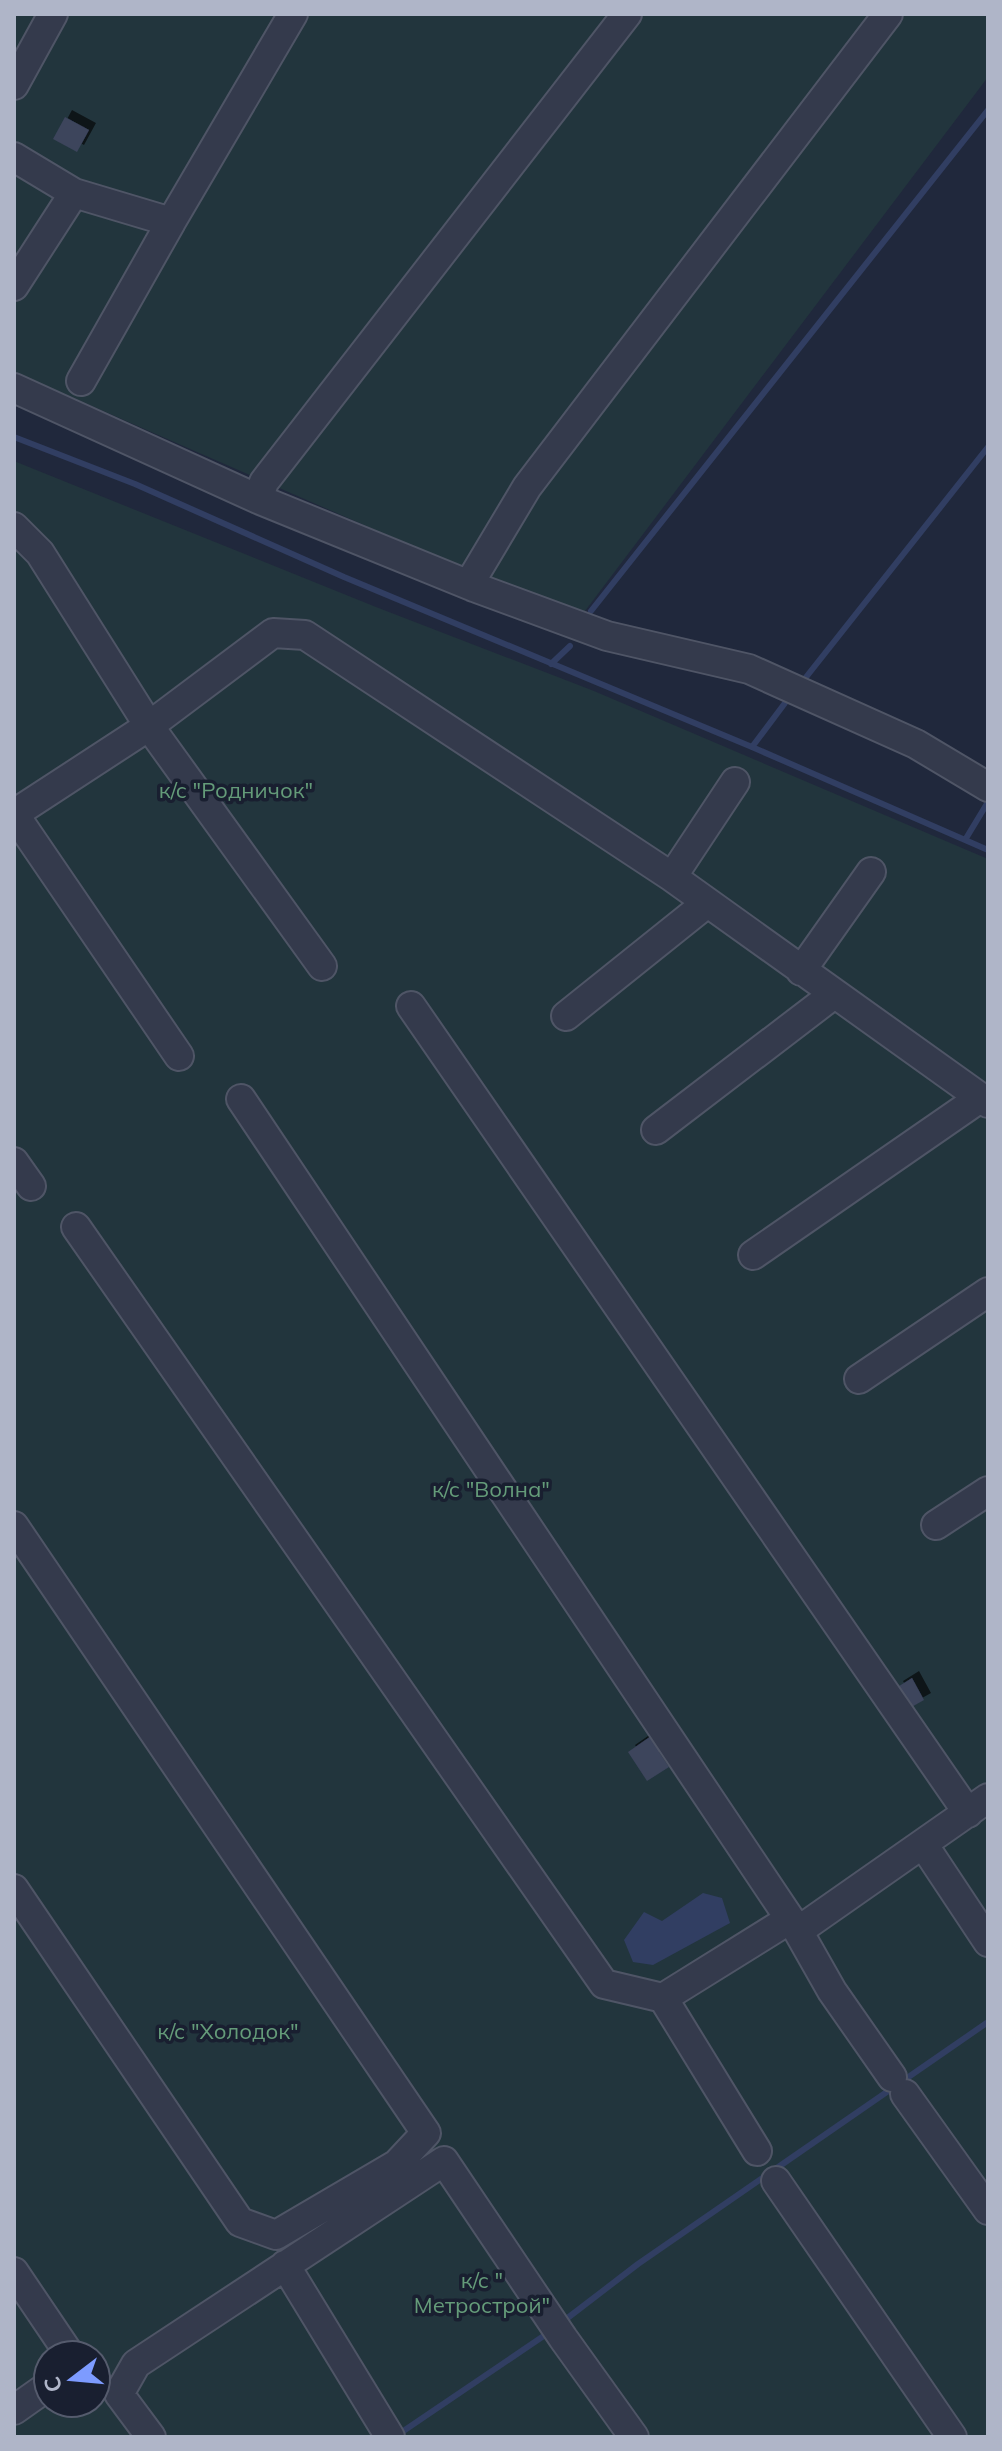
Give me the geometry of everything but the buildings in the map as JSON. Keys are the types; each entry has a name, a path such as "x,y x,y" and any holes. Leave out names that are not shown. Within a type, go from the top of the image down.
{"lane":[{"path":"14,85 53,14"},
{"path":"81,381 293,14"},
{"path":"258,499 264,482 627,14"},
{"path":"474,587 475,574 527,487 888,14"},
{"path":"14,157 74,193 171,222"},
{"path":"14,286 74,193"},
{"path":"14,388 258,499 474,587 607,636 749,669 916,744 988,787"},
{"path":"14,527 40,553 149,726 322,966"},
{"path":"179,1056 14,814 149,726 273,633 305,635 672,877 984,1101 753,1255"},
{"path":"672,877 735,782"},
{"path":"801,971 871,872"},
{"path":"566,1016 707,903"},
{"path":"656,1130 834,994"},
{"path":"76,1227 604,1984 663,1998 794,1925 923,1844 978,1806 411,1006"},
{"path":"241,1099 794,1925 832,1991 988,2210"},
{"path":"14,1162 31,1186"},
{"path":"859,1379 988,1292"},
{"path":"936,1525 988,1491"},
{"path":"14,1526 426,2133 397,2164 276,2235 240,2222 14,1889"},
{"path":"923,1844 988,1942"},
{"path":"663,1998 757,2151"},
{"path":"151,2437 119,2394 136,2364 444,2161 634,2437"},
{"path":"776,2181 952,2437"},
{"path":"285,2265 390,2437"},
{"path":"14,2272 59,2339"},
{"path":"14,2410 32,2397"}],"green space":[{"path":"14,14 988,14 988,77 579,619 14,372"},
{"path":"14,461 594,691 988,859 988,2437 14,2437"}],"water":[{"path":"703,1893 722,1898 730,1923 653,1965 633,1962 624,1940 644,1912 662,1921"}],"waterway":[{"path":"591,611 988,110"},
{"path":"14,437 135,484 344,577 752,747 988,850"},
{"path":"803,681 988,447"},
{"path":"551,664 570,646"},
{"path":"752,747 785,703"},
{"path":"965,840 988,802"},
{"path":"561,2323 638,2264 988,2022"},
{"path":"396,2436 548,2333"}],"park label":[{"name":"к/с \"Родничок\"","path":"236,790"},
{"name":"к/с \"Волна\"","path":"491,1489"},
{"name":"к/с \"Холодок\"","path":"228,2031"},
{"name":"к/с \" Метрострой\"","path":"482,2292"}]}
